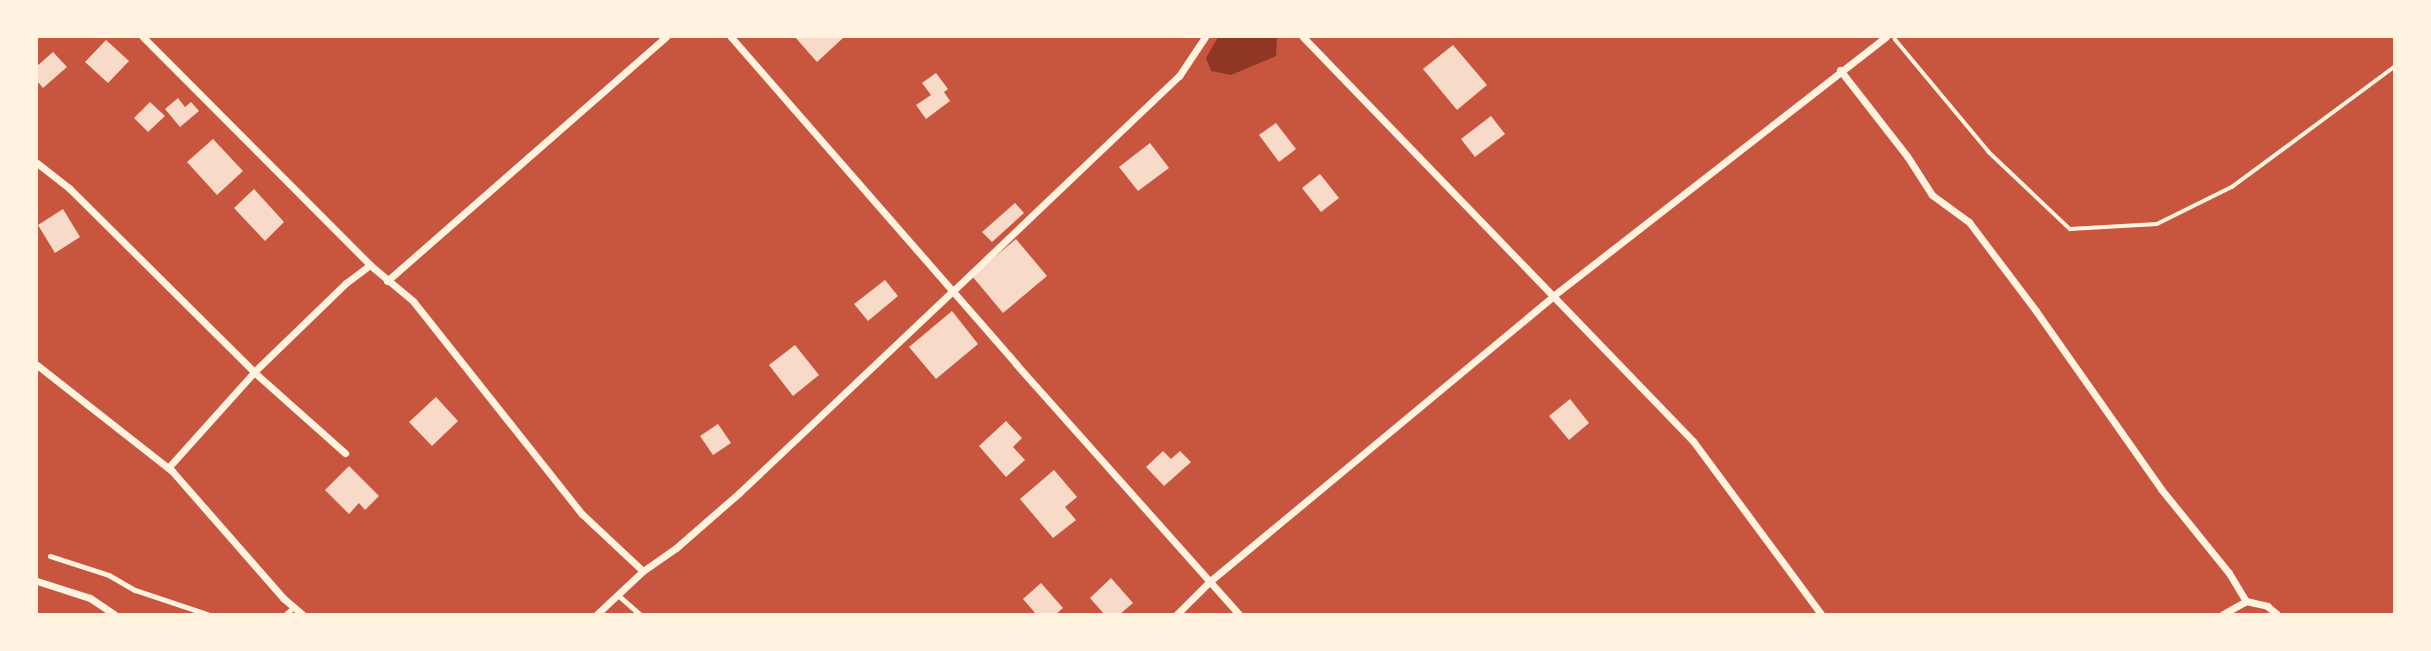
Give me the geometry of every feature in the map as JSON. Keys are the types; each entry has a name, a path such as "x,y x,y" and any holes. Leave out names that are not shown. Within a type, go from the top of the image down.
{"street":[{"path":"143,37 369,265 413,301 582,514 643,571"},
{"path":"387,281 667,37"},
{"path":"731,37 1016,364 1239,614"},
{"path":"597,614 643,571 676,548 739,493 1180,76 1205,37"},
{"path":"1303,37 1693,441 1821,614"},
{"path":"1177,614 1209,582 1553,296 1840,70 1886,37"},
{"path":"1840,70 1907,156 1932,195 1969,222 2059,343 2161,489 2228,573 2246,601"},
{"path":"37,163 69,188 254,372 345,453"},
{"path":"168,468 254,372 345,282 369,265"},
{"path":"37,365 168,468 302,614"},
{"path":"37,580 90,598 114,614"},
{"path":"2223,614 2246,601 2267,606 2277,614"}],"lane":[{"path":"50,556 109,575 135,590 207,614"},
{"path":"618,595 640,614"},
{"path":"286,614 294,607"}],"path":[{"path":"1894,37 1989,152 2070,229 2157,225 2232,187 2394,67"}],"shaded area":[{"path":"1218,37 1277,37 1276,56 1231,75 1211,71 1206,58"}],"building":[{"path":"795,37 841,37 843,38 817,62"},
{"path":"106,40 129,61 108,83 85,62"},
{"path":"1453,45 1487,85 1457,110 1423,69"},
{"path":"53,52 67,67 43,88 37,81 37,66"},
{"path":"936,73 948,89 944,92 950,101 926,119 916,105 931,95 922,83"},
{"path":"178,98 185,107 191,102 199,111 180,127 165,109"},
{"path":"150,102 165,116 148,132 134,118"},
{"path":"1491,116 1505,134 1475,157 1461,139"},
{"path":"1276,123 1296,149 1279,162 1259,135"},
{"path":"213,139 243,171 217,195 187,162"},
{"path":"1150,143 1169,168 1138,191 1119,167"},
{"path":"1320,174 1339,198 1321,212 1302,188"},
{"path":"254,189 284,222 265,241 234,208"},
{"path":"1015,203 1024,213 992,242 982,232"},
{"path":"63,209 80,237 55,253 38,225"},
{"path":"1016,239 1047,276 1003,313 972,276"},
{"path":"885,280 898,296 868,321 854,304"},
{"path":"952,311 978,344 936,379 909,347"},
{"path":"795,345 819,375 793,396 769,365"},
{"path":"436,397 458,421 432,446 409,422"},
{"path":"1570,399 1589,423 1569,440 1549,416"},
{"path":"1006,421 1022,438 1013,447 1025,460 1006,477 979,446"},
{"path":"718,424 731,443 713,455 700,436"},
{"path":"1163,451 1171,459 1180,451 1191,462 1164,486 1146,467"},
{"path":"349,466 379,496 365,510 359,503 349,514 325,490"},
{"path":"1054,470 1077,497 1065,507 1076,520 1053,538 1020,499"},
{"path":"1111,578 1133,603 1120,614 1104,614 1090,598"},
{"path":"1041,583 1063,608 1056,614 1036,614 1023,599"}]}
